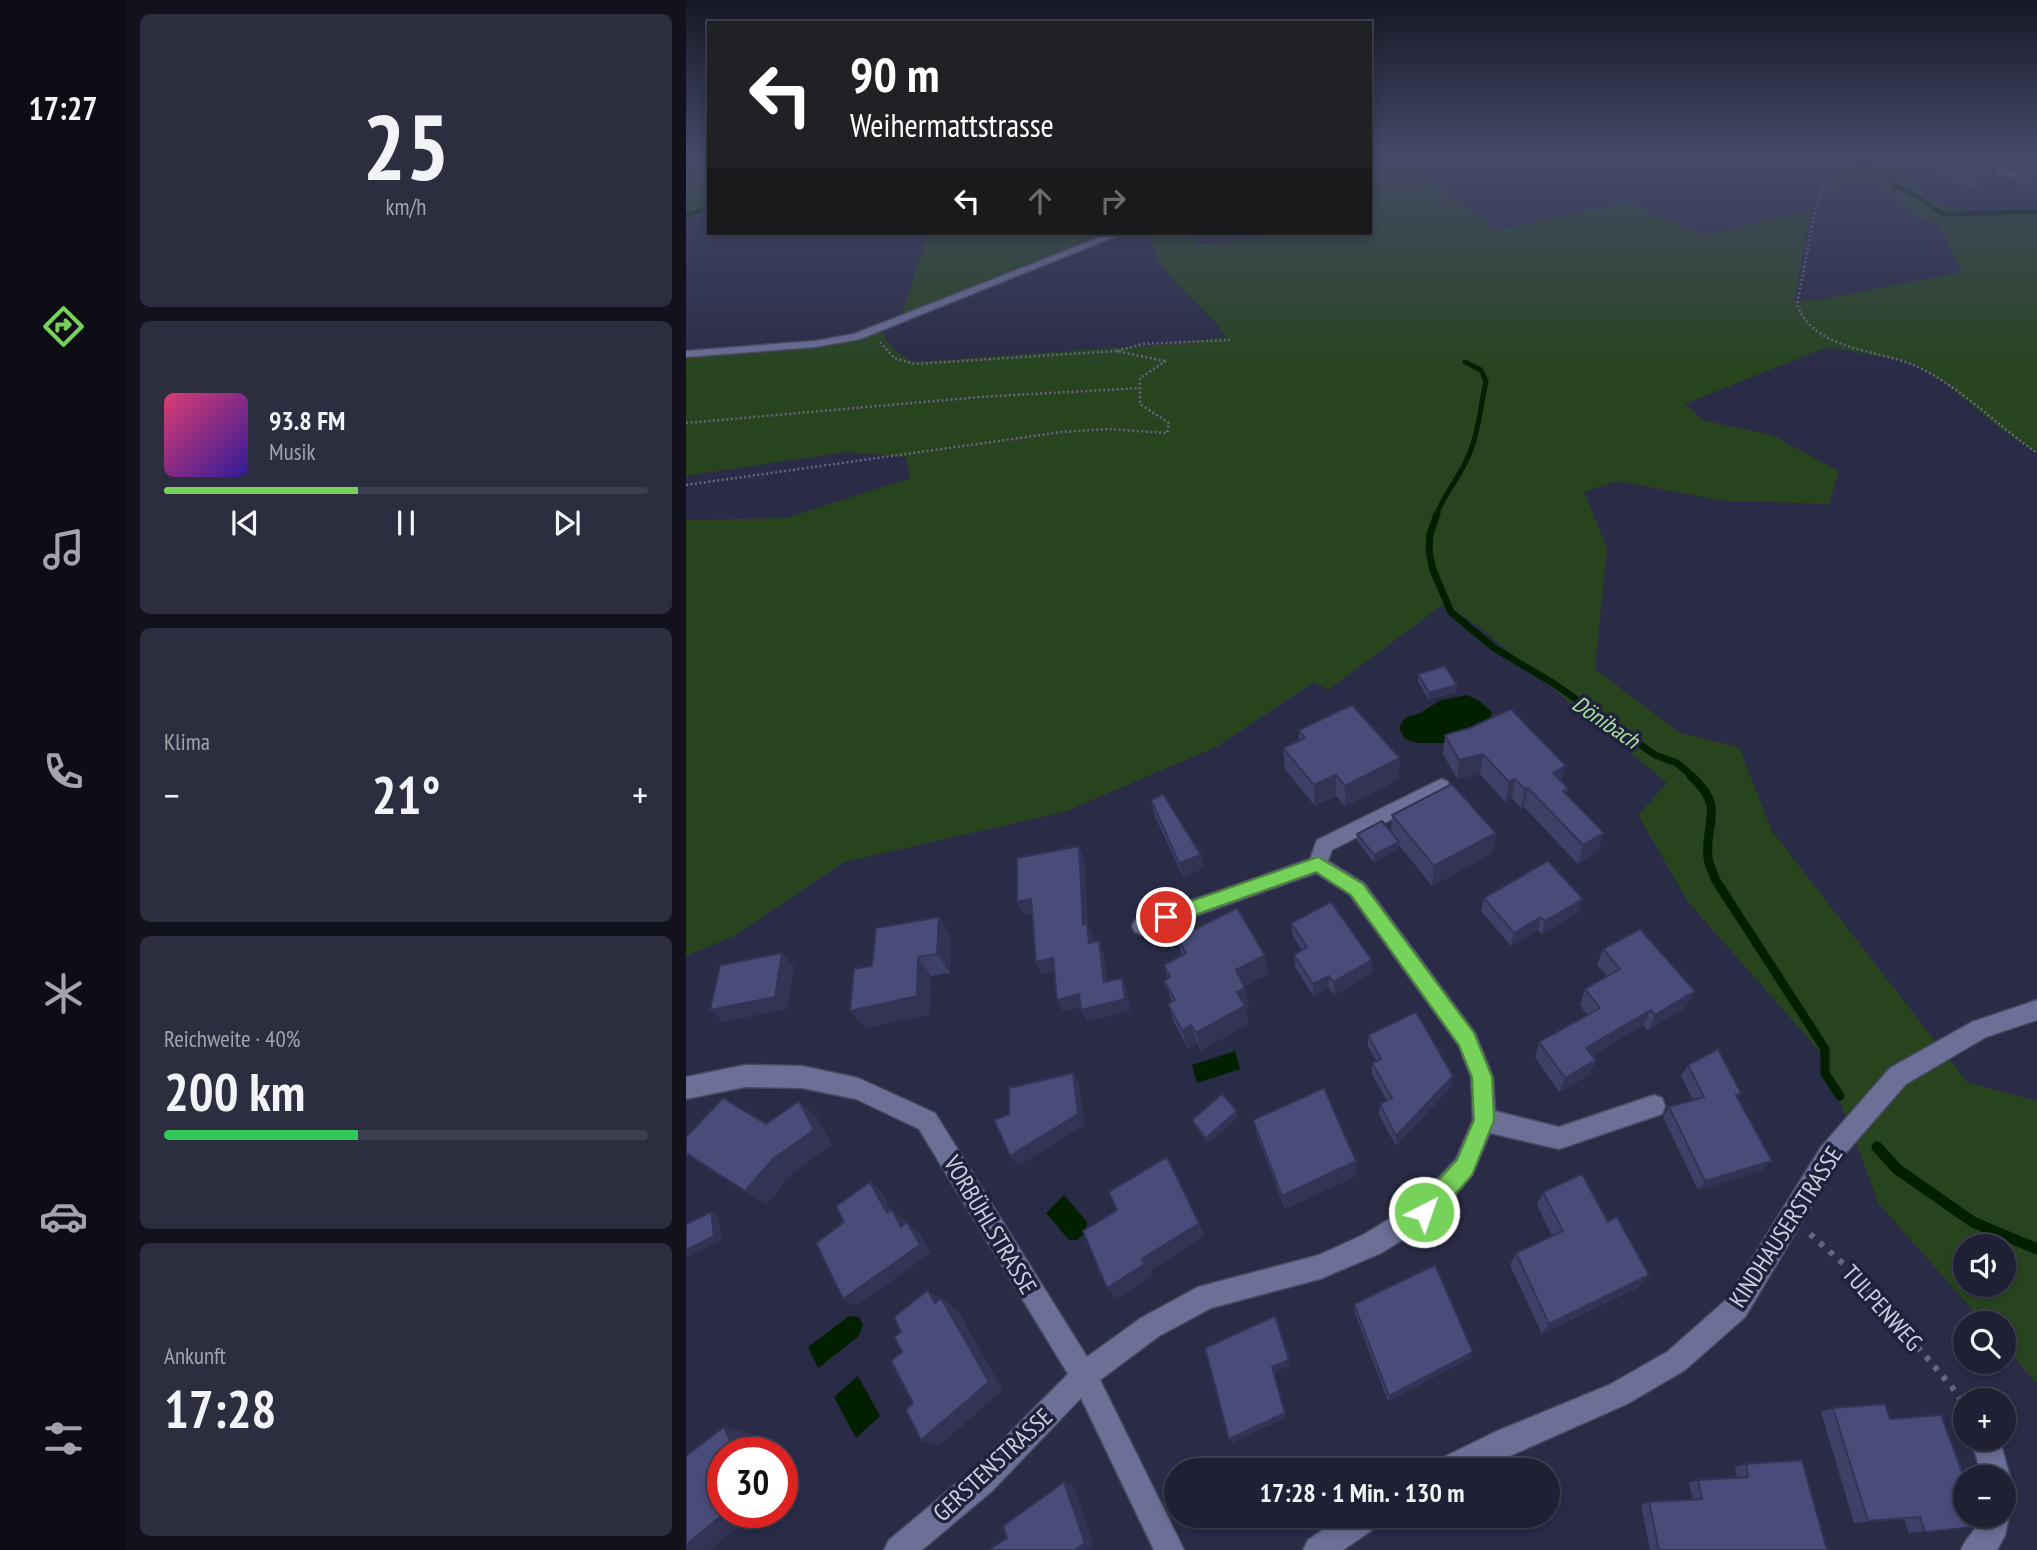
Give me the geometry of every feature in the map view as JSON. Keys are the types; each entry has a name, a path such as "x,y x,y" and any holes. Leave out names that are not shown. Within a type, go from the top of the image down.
{"street":[{"path":"686,354 816,344 876,331 1114,235"},
{"path":"1318,864 1324,845 1441,786"},
{"path":"1142,926 1318,864"},
{"path":"1318,864 1357,889 1467,1040 1482,1077 1484,1120 1559,1138 1654,1106"},
{"name":"KINDHAUSERSTRASSE","path":"1472,1458 1618,1395 1676,1361 1736,1308 1829,1155 1898,1076 1980,1029 2037,1010"},
{"name":"VORBÜHLSTRASSE","path":"686,1088 745,1076 802,1077 858,1088 927,1121 1084,1376 1169,1550"},
{"name":"GERSTENSTRASSE","path":"899,1550 983,1480 1084,1376 1150,1327 1208,1296 1320,1267 1372,1244 1424,1212 1464,1167 1484,1120"},
{"path":"1323,1548 1351,1528"},
{"path":"1976,1550 1991,1535 1992,1528"}],"path":[{"path":"1812,227 1797,305 1799,316 1816,332 1838,343 1918,366 1941,380 2002,430 2037,453"},
{"path":"876,331 890,356 903,363 915,364 1116,351 1142,344 1230,340"},
{"path":"686,485 1062,432 1109,429 1167,433 1169,423 1140,404 1139,388 1140,378 1166,362 1116,351"},
{"path":"686,423 980,397 1139,388"},
{"name":"TULPENWEG","path":"1791,1217 1856,1275 1953,1388"}],"shaded area":[{"path":"1372,227 1495,227 1498,230 1510,227 1687,227 1704,235 1737,227 1808,227 1794,301 1817,300 1962,272 1940,227 2037,227 2037,453 2002,430 1941,380 1918,366 1827,347 1685,404 1702,420 1772,435 1839,471 1829,504 1725,501 1616,481 1584,492 1607,548 1595,669 1680,733 1739,747 1772,831 1967,1082 2037,1101 2037,1384 2016,1360 2016,1311 1973,1311 1961,1297 2016,1297 2016,1234 1953,1234 1953,1288 1879,1204 1822,1054 1688,902 1638,815 1667,783 1478,626 1444,604 1328,690 1314,682 1216,747 1064,812 844,862 734,936 686,956 686,520 786,518 910,478 906,457 846,452 686,476 686,351 808,341 879,327 893,348 915,362 1168,344 1226,337 1217,324 1170,276 1154,249 1150,235 1194,235 1198,245 1274,235 1372,235"},
{"path":"927,235 1120,235 901,317"},
{"path":"1467,695 1492,712 1488,728 1458,743 1417,743 1405,739 1399,728 1405,718 1420,713 1441,700"},
{"path":"1235,1051 1240,1069 1197,1083 1192,1065"},
{"path":"1064,1195 1087,1222 1086,1232 1077,1240 1069,1240 1046,1213"},
{"path":"849,1316 859,1317 863,1325 859,1336 818,1368 808,1347"},
{"path":"858,1376 880,1416 856,1438 834,1397"}],"building":[{"path":"1445,666 1457,685 1429,693 1418,674"},
{"path":"1352,705 1400,758 1345,786 1336,775 1314,785 1283,748 1305,738 1299,730"},
{"path":"1511,709 1566,766 1553,773 1568,788 1563,791 1604,833 1583,845 1528,788 1525,789 1515,779 1509,782 1483,754 1459,760 1445,735 1470,728"},
{"path":"1452,784 1496,833 1434,866 1392,815"},
{"path":"1163,794 1201,855 1179,863 1151,800"},
{"path":"1382,821 1399,842 1374,855 1357,834"},
{"path":"1079,846 1083,924 1087,923 1089,943 1099,941 1104,982 1122,978 1125,999 1081,1010 1079,994 1057,1000 1053,958 1036,962 1031,899 1017,902 1017,858"},
{"path":"1548,861 1583,899 1545,921 1541,917 1514,933 1484,898"},
{"path":"1331,902 1372,960 1333,982 1329,976 1313,984 1294,955 1307,947 1291,923"},
{"path":"1237,908 1265,955 1236,970 1245,988 1237,992 1245,1006 1196,1033 1191,1025 1182,1031 1168,1004 1175,1000 1164,981 1170,977 1164,965 1186,953 1177,938"},
{"path":"939,917 937,954 918,957 917,996 850,1011 854,969 872,966 876,928"},
{"path":"1640,929 1695,991 1655,1015 1651,1010 1586,1048 1596,1060 1565,1078 1539,1042 1600,1008 1585,989 1620,969 1603,949"},
{"path":"782,953 775,997 710,1010 720,965"},
{"path":"1416,1012 1453,1076 1396,1136 1380,1104 1392,1098 1372,1063 1381,1059 1368,1035"},
{"path":"1718,1049 1741,1093 1736,1095 1772,1161 1705,1181 1669,1107 1704,1097 1688,1065"},
{"path":"1073,1073 1078,1114 1010,1156 994,1120 1009,1114 1009,1088"},
{"path":"1324,1088 1356,1161 1282,1196 1253,1120"},
{"path":"1222,1094 1237,1111 1206,1138 1192,1120"},
{"path":"723,1098 766,1124 799,1101 814,1130 773,1159 745,1191 686,1153 686,1137"},
{"path":"1167,1157 1199,1223 1142,1259 1145,1264 1107,1288 1083,1231 1117,1210 1109,1192"},
{"path":"1582,1174 1608,1222 1617,1217 1649,1275 1549,1324 1516,1253 1563,1231 1543,1192"},
{"path":"870,1182 887,1213 892,1210 901,1227 907,1222 920,1245 843,1299 816,1243 844,1222 836,1206"},
{"path":"711,1212 714,1236 686,1250 686,1224"},
{"path":"1435,1265 1473,1352 1389,1396 1354,1304"},
{"path":"928,1290 935,1303 941,1298 989,1382 921,1440 906,1410 913,1403 891,1361 902,1352 894,1337 901,1332 894,1317"},
{"path":"1275,1316 1289,1360 1272,1367 1285,1413 1229,1439 1205,1348"},
{"path":"1885,1404 1890,1419 1941,1415 1959,1465 1953,1465 1953,1528 1964,1528 1925,1532 1920,1517 1868,1521 1833,1408"},
{"path":"724,1427 728,1437 711,1437"},
{"path":"707,1440 707,1528 686,1545 686,1456"},
{"path":"1802,1460 1827,1550 1659,1550 1649,1502 1702,1499 1698,1480 1748,1477 1746,1464"},
{"path":"1064,1482 1085,1543 1075,1550 989,1550 1007,1538 1003,1526"}],"waterway":[{"name":"Dönibach","path":"1436,516 1468,457 1479,420 1486,381 1481,370 1465,362"},
{"name":"Dönibach","path":"1437,514 1430,534 1429,551 1433,570 1451,612 1494,648 1553,683 1655,755 1677,763 1693,777"},
{"name":"Dönibach","path":"1691,776 1702,787 1711,807 1708,858 1715,879 1825,1049 1825,1073 1840,1096"},
{"name":"Dönibach","path":"1877,1147 1897,1169 1973,1222 2037,1249"}],"route":[{"path":"1166,917 1318,864 1357,889 1467,1040 1482,1077 1484,1120 1464,1167 1424,1212"}]}
